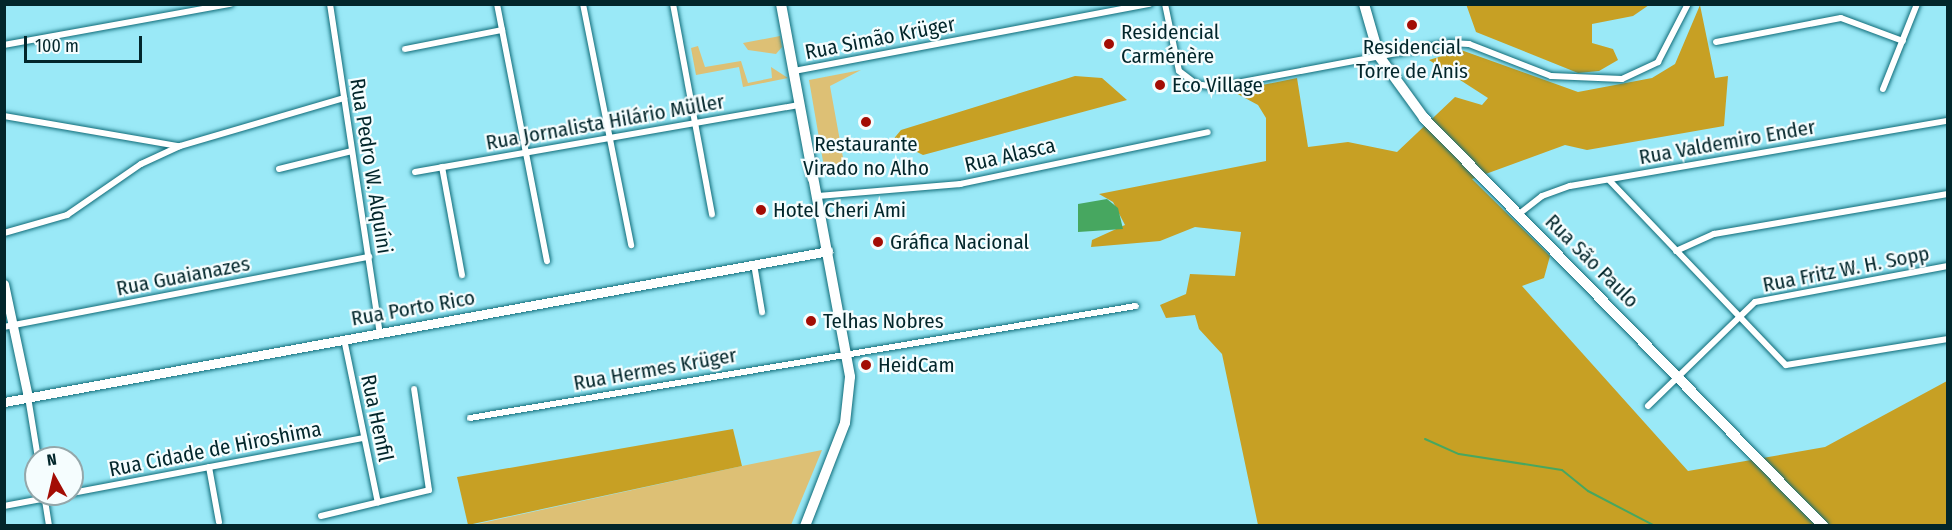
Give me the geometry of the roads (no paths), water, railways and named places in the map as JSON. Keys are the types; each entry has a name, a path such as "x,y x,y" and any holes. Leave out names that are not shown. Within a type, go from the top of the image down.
{"main road":[{"path":"781,4 847,353 848,412 805,525"},
{"name":"Rua São Paulo","path":"1364,4 1379,56 1424,118 1823,525"},
{"name":"Rua Porto Rico","path":"4,402 828,250"},
{"path":"4,284 9,327 28,397"}],"street":[{"path":"4,45 230,4"},
{"name":"Rua Pedro W. Alquíni","path":"330,4 380,333"},
{"path":"497,4 547,261"},
{"path":"583,4 631,245"},
{"path":"673,4 712,214"},
{"name":"Rua Simão Krüger","path":"794,71 1150,4"},
{"path":"1165,4 1179,71 1196,84 1236,85 1379,56 1460,43 1551,76 1622,79 1658,62 1688,4"},
{"path":"1883,89 1917,4"},
{"path":"1716,42 1841,18 1903,41"},
{"path":"405,49 502,30"},
{"path":"4,233 67,215 141,164 180,146 344,98"},
{"name":"Rua Jornalista Hilário Müller","path":"415,172 800,105"},
{"path":"4,116 180,146"},
{"name":"Rua Valdemiro Ender","path":"1519,213 1554,190 1947,121"},
{"name":"Rua Alasca","path":"818,196 960,184 1208,132"},
{"path":"279,170 352,151"},
{"path":"442,167 462,275"},
{"path":"1609,180 1780,362 1792,366 1947,339"},
{"path":"1676,252 1706,236 1947,194"},
{"name":"Rua Guaianazes","path":"9,327 369,257"},
{"path":"754,264 762,312"},
{"name":"Rua Fritz W. H. Sopp","path":"1648,406 1738,318 1766,298 1947,266"},
{"name":"Rua Hermes Krüger","path":"470,418 1136,306"},
{"name":"Rua Henfil","path":"344,339 378,503"},
{"path":"321,516 429,490 414,390"},
{"path":"28,397 36,446"},
{"name":"Rua Cidade de Hiroshima","path":"84,491 364,438"},
{"path":"209,467 219,522"},
{"name":"Rua Cidade de Hiroshima","path":"4,506 24,501"},
{"path":"46,506 49,525"}],"waterway":[{"path":"1425,439 1459,454 1562,470 1588,491 1655,526"}],"place":[{"name":"Residencial Torre de Anis","path":"1412,25"},
{"name":"Residencial Carménère","path":"1109,44"},
{"name":"Eco Village","path":"1160,85"},
{"name":"Restaurante Virado no Alho","path":"866,122"},
{"name":"Hotel Cheri Ami","path":"761,210"},
{"name":"Gráfica Nacional","path":"878,242"},
{"name":"Telhas Nobres","path":"811,321"},
{"name":"HeidCam","path":"866,365"}]}
